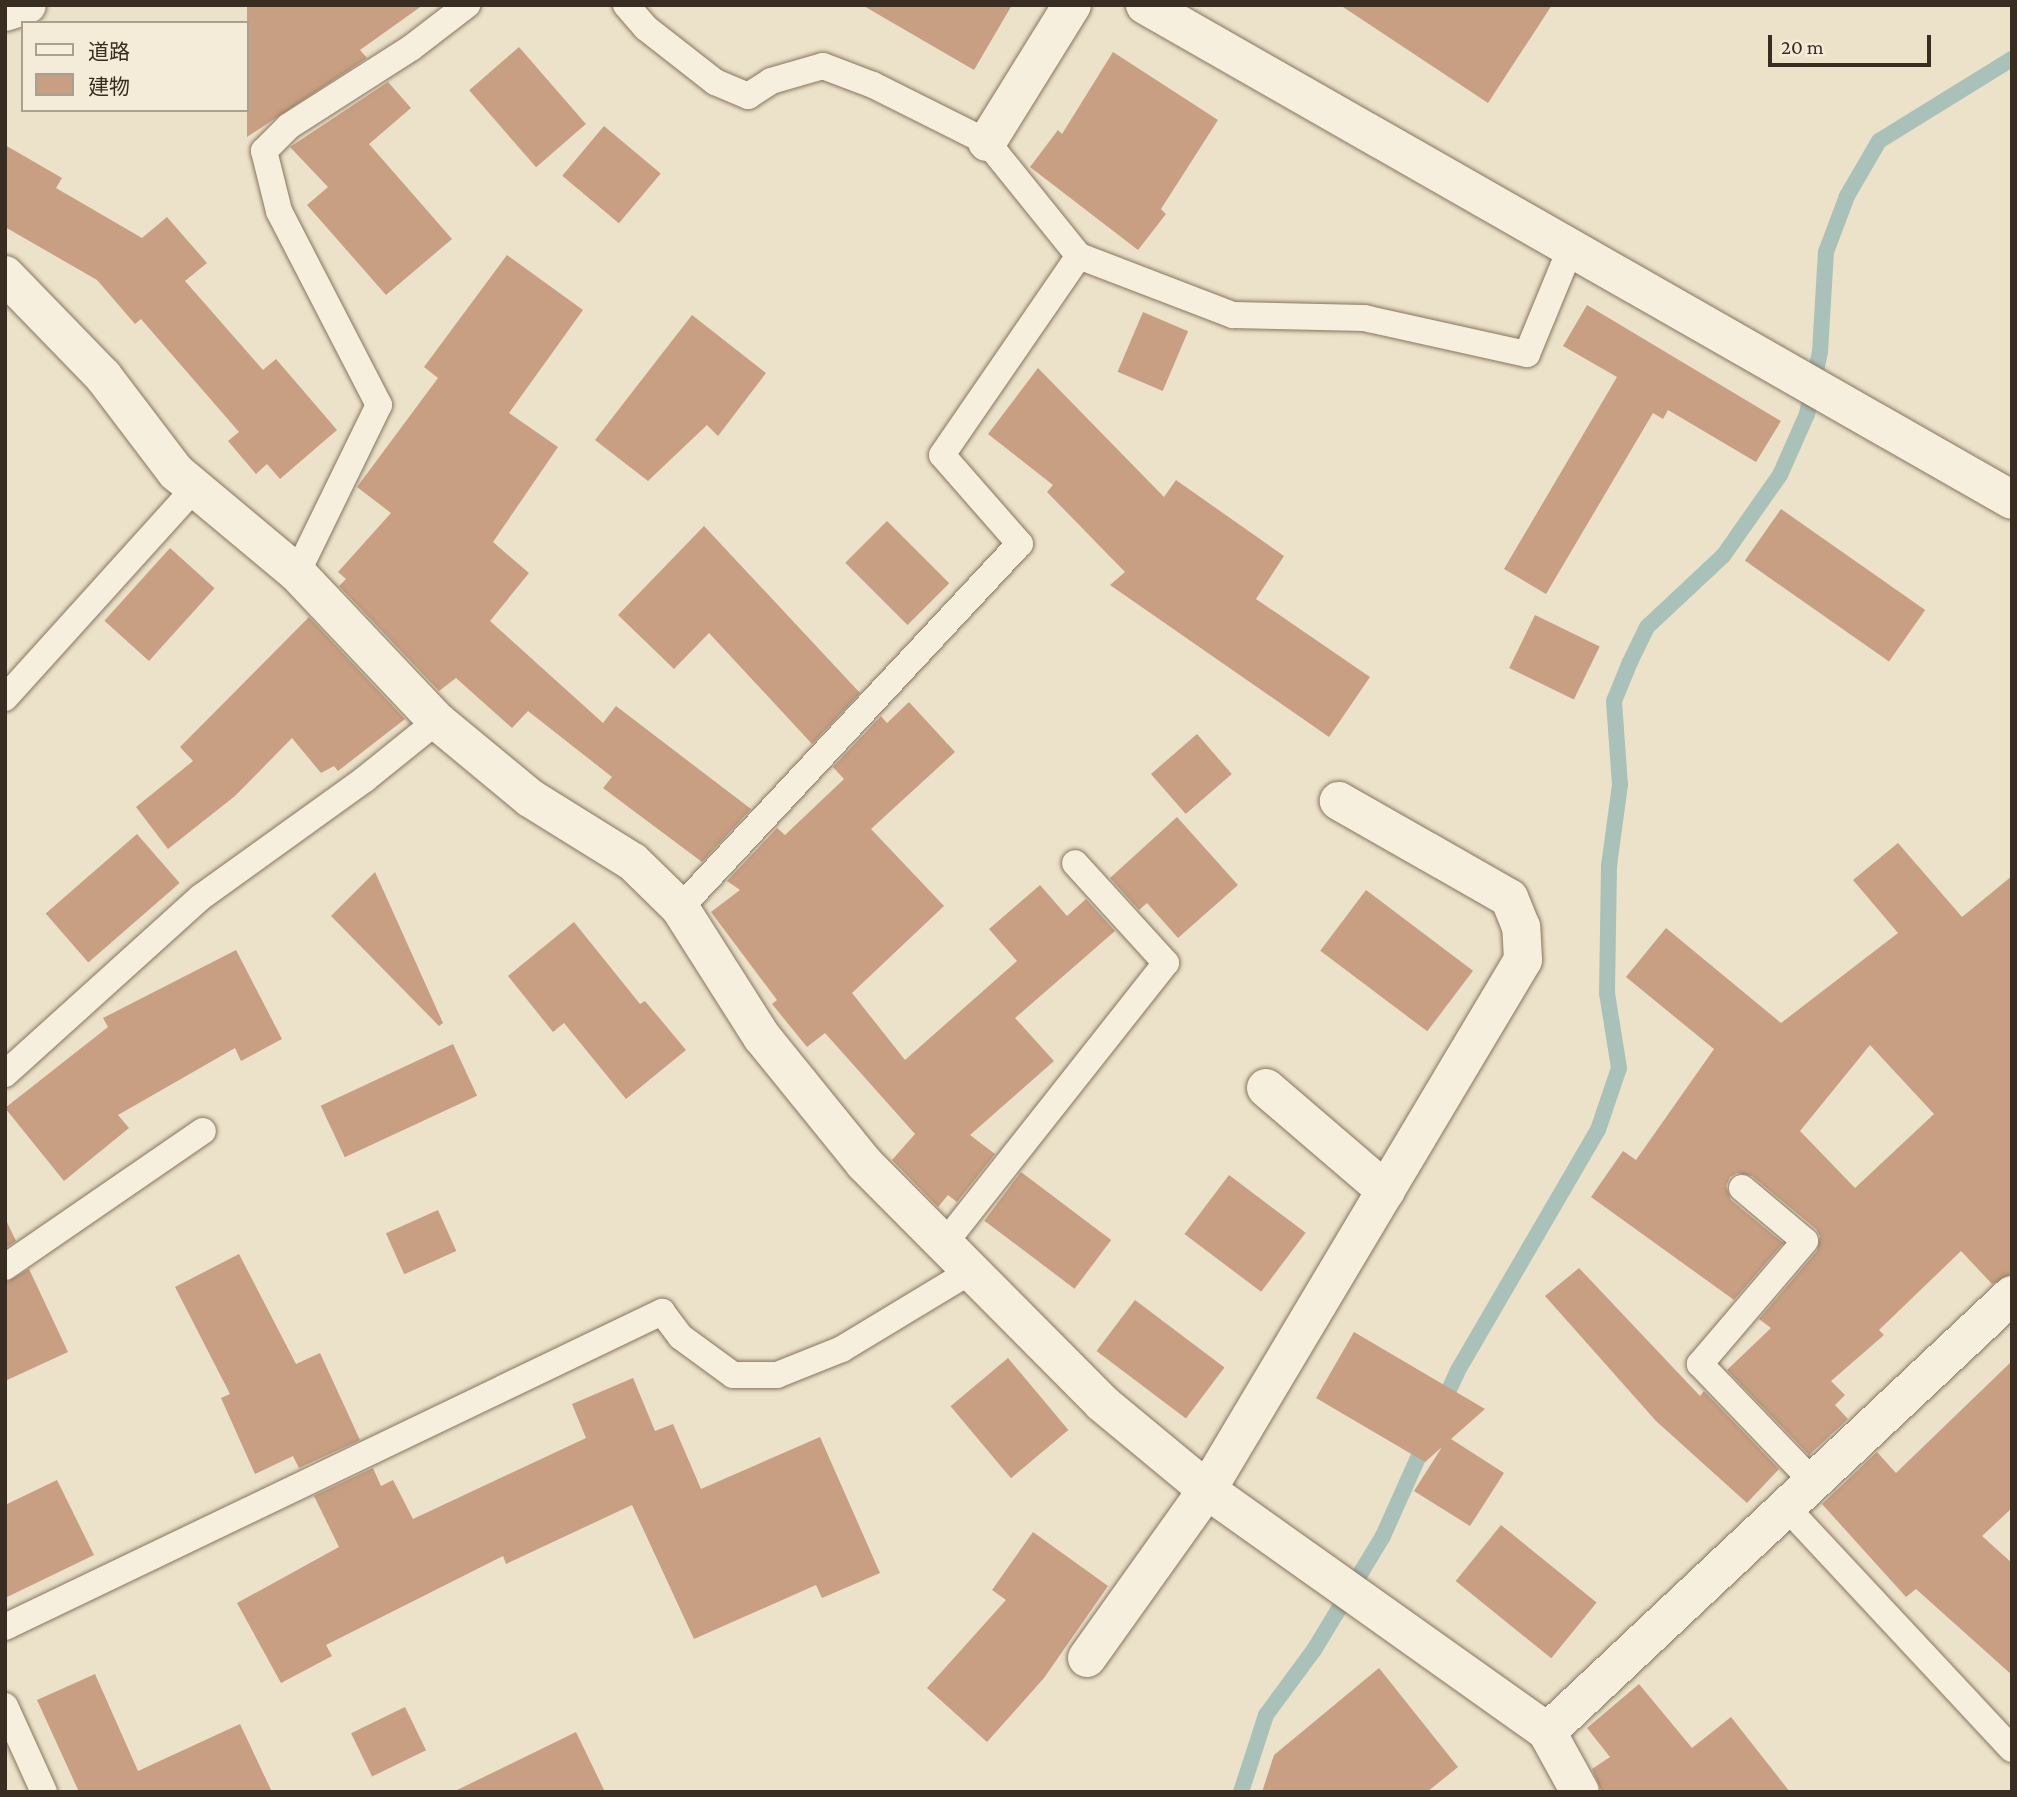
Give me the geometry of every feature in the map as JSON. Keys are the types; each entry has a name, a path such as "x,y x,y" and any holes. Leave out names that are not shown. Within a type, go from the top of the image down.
{"street":[{"path":"5,12 27,5"},
{"path":"987,142 1072,5"},
{"path":"1145,5 2012,500"},
{"path":"5,275 103,376 176,472 297,573 437,721 530,798 633,862 680,908 762,1037 864,1163 1102,1403 1207,1490 1381,1611 1547,1732 1580,1792"},
{"path":"1087,1658 1207,1490 1523,960 1521,928 1509,898 1339,801"},
{"path":"1266,1088 1385,1191"},
{"path":"1547,1732 2012,1295"}],"lane":[{"path":"297,573 379,405 279,211 264,151 289,126 411,48 467,5"},
{"path":"626,5 646,28 715,82 748,96 771,81 823,66 873,85 987,142 1079,256 1233,315 1364,318 1527,354 1572,247"},
{"path":"680,908 1020,544 942,455 1079,256"},
{"path":"5,698 195,488"},
{"path":"5,1074 201,897 365,779 437,721"},
{"path":"944,1244 1166,963 1075,863"},
{"path":"5,1267 203,1131"},
{"path":"1742,1188 1805,1241 1700,1364 1801,1496 2012,1749"},
{"path":"5,1627 662,1311 681,1337 733,1375 777,1375 842,1349 971,1271"},
{"path":"5,1706 44,1792"}],"building":[{"path":"247,5 423,5 360,50 367,58 247,137"},
{"path":"862,5 1012,5 974,70"},
{"path":"1340,5 1552,5 1488,103"},
{"path":"519,47 586,124 536,167 469,90"},
{"path":"1113,52 1218,120 1161,209 1166,214 1138,250 1030,167 1058,130 1062,134"},
{"path":"388,82 411,108 369,144 452,239 386,295 307,205 328,187 290,147"},
{"path":"604,126 661,174 619,223 562,176"},
{"path":"5,145 62,178 56,188 142,238 167,217 207,263 185,281 263,370 276,359 337,430 280,479 267,464 256,474 228,441 239,432 141,319 135,324 97,280 5,227"},
{"path":"507,255 583,310 509,413 558,447 493,542 529,573 490,621 603,723 616,706 751,809 702,862 603,788 612,777 528,711 512,728 456,678 439,691 339,586 346,579 338,572 391,513 357,487 438,378 424,367"},
{"path":"1587,305 1781,421 1756,462 1668,410 1663,419 1653,413 1546,594 1504,569 1617,377 1563,346"},
{"path":"1143,312 1188,331 1163,391 1118,372"},
{"path":"692,315 766,373 718,436 707,425 648,481 595,440"},
{"path":"1038,368 1164,497 1176,480 1284,556 1256,599 1370,677 1329,737 1110,585 1125,572 1047,492 1053,485 988,434"},
{"path":"1781,509 1925,610 1889,662 1745,561"},
{"path":"887,521 949,583 908,625 845,563"},
{"path":"704,526 860,693 812,744 709,633 674,669 618,615"},
{"path":"170,548 215,588 149,661 104,621"},
{"path":"1535,615 1600,647 1574,700 1509,668"},
{"path":"309,617 405,719 338,771 334,766 321,773 292,738 235,796 168,849 136,807 193,761 180,747"},
{"path":"909,702 955,752 871,829 944,906 852,993 905,1060 1017,961 989,929 1040,885 1067,916 1086,899 1115,931 1015,1018 1054,1061 970,1135 995,1154 957,1202 948,1195 938,1207 892,1160 915,1134 825,1033 807,1047 772,1004 777,1000 711,912 740,890 727,881 777,828 785,835 844,779 833,767 881,716 887,723"},
{"path":"1197,734 1232,774 1186,814 1151,774"},
{"path":"1177,817 1238,885 1178,938 1147,903 1139,910 1110,878"},
{"path":"137,834 180,883 88,962 46,913"},
{"path":"1898,843 1962,917 2012,876 2012,1274 1992,1284 1961,1251 1879,1330 1884,1335 1831,1381 1845,1395 1835,1405 1848,1419 1809,1455 1727,1370 1771,1328 1759,1319 1817,1251 1820,1236 1816,1229 1752,1176 1737,1173 1730,1177 1726,1186 1731,1200 1783,1243 1734,1300 1591,1197 1623,1151 1636,1160 1714,1049 1626,977 1666,928 1781,1023 1898,933 1853,880","holes":["1870,1045 1934,1114 1855,1188 1800,1131"]},
{"path":"375,872 443,1023 439,1026 331,916"},
{"path":"1366,890 1473,971 1427,1031 1320,951"},
{"path":"574,922 640,1004 645,1001 686,1050 626,1099 564,1023 553,1032 508,976"},
{"path":"236,950 282,1039 241,1061 235,1048 118,1115 129,1128 64,1181 5,1108 108,1027 103,1018"},
{"path":"453,1044 477,1096 345,1157 321,1106"},
{"path":"1021,1172 1111,1240 1075,1289 984,1221"},
{"path":"1229,1175 1306,1233 1261,1292 1184,1234"},
{"path":"438,1210 456,1251 404,1274 386,1233"},
{"path":"5,1218 16,1241 5,1248"},
{"path":"239,1254 296,1364 320,1353 360,1440 299,1468 293,1456 255,1474 221,1398 230,1394 175,1287"},
{"path":"1579,1268 1700,1396 1704,1391 1779,1469 1747,1503 1656,1421 1545,1296"},
{"path":"29,1269 68,1352 5,1381 5,1283"},
{"path":"1135,1300 1224,1367 1186,1419 1096,1351"},
{"path":"1354,1332 1485,1409 1451,1439 1504,1473 1470,1526 1414,1491 1442,1447 1425,1462 1316,1398"},
{"path":"1008,1358 1068,1430 1011,1478 951,1406"},
{"path":"2012,1361 2012,1508 1982,1536 2012,1563 2012,1675 1916,1589 1906,1597 1822,1504 1877,1452 1896,1473"},
{"path":"633,1378 655,1431 673,1424 701,1489 820,1437 880,1573 822,1598 816,1585 694,1639 632,1505 506,1564 503,1556 326,1645 332,1656 281,1683 237,1603 339,1547 314,1496 373,1468 381,1486 393,1480 413,1519 586,1438 572,1404"},
{"path":"57,1480 94,1555 5,1598 5,1505"},
{"path":"1501,1525 1597,1602 1551,1658 1456,1581"},
{"path":"1033,1532 1108,1586 1044,1678 987,1742 927,1688 1006,1600 992,1590"},
{"path":"1379,1668 1458,1767 1427,1792 1262,1792 1274,1755"},
{"path":"95,1674 138,1771 240,1724 272,1792 79,1792 37,1700"},
{"path":"1639,1684 1692,1748 1731,1717 1790,1792 1602,1792 1592,1769 1610,1757 1587,1728"},
{"path":"405,1707 426,1750 372,1776 351,1733"},
{"path":"576,1732 605,1792 453,1792"}],"waterway":[{"path":"1441,1407 1457,1372 1598,1130 1619,1068 1607,993 1609,866 1620,785 1614,701 1630,662 1647,627 1723,556 1780,475 1807,414 1820,352 1826,252 1847,196 1879,141 2012,59"},
{"path":"1241,1792 1266,1715 1314,1650 1383,1536 1426,1440"}]}
